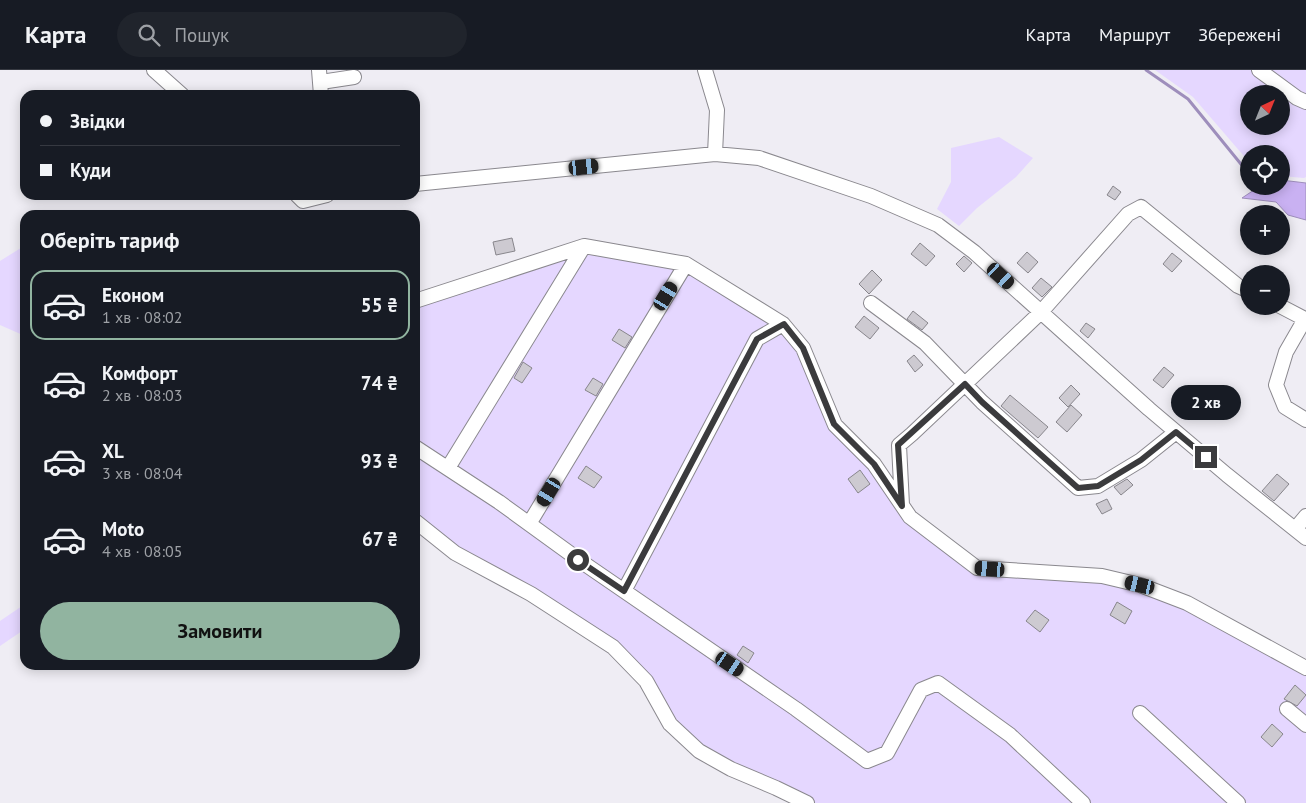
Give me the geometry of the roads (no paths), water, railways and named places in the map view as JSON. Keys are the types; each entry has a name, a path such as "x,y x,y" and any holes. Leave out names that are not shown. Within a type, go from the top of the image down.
{"street":[{"path":"154,70 176,90"},
{"path":"704,70 717,110 715,154"},
{"path":"1259,70 1297,98 1306,102"},
{"path":"320,82 354,77"},
{"path":"420,184 715,154 759,158 871,196 938,225 974,252 1176,432 1301,533 1306,516"},
{"path":"902,506 898,445 1041,312 1128,214 1141,207 1240,287"},
{"path":"448,468 584,246"},
{"path":"420,299 584,246 686,264 784,324 803,348 834,424 874,464 910,517 977,568 1102,576 1140,585 1187,604 1306,668"},
{"path":"529,524 686,264"},
{"path":"871,303 926,343 982,402 1078,488 1098,486 1141,460 1176,432"},
{"path":"1290,311 1305,319 1286,352 1276,385 1285,407 1306,420"},
{"path":"624,591 757,339 784,324"},
{"path":"420,450 796,709 867,762 887,754 921,690 938,683 1010,735 1083,803"},
{"path":"420,525 455,553 531,594 613,648 646,681 670,724 699,751 731,769 807,803"},
{"path":"1288,709 1306,725"},
{"path":"1140,713 1238,803"}],"waterway":[{"path":"1146,70 1188,99 1240,163"}]}
